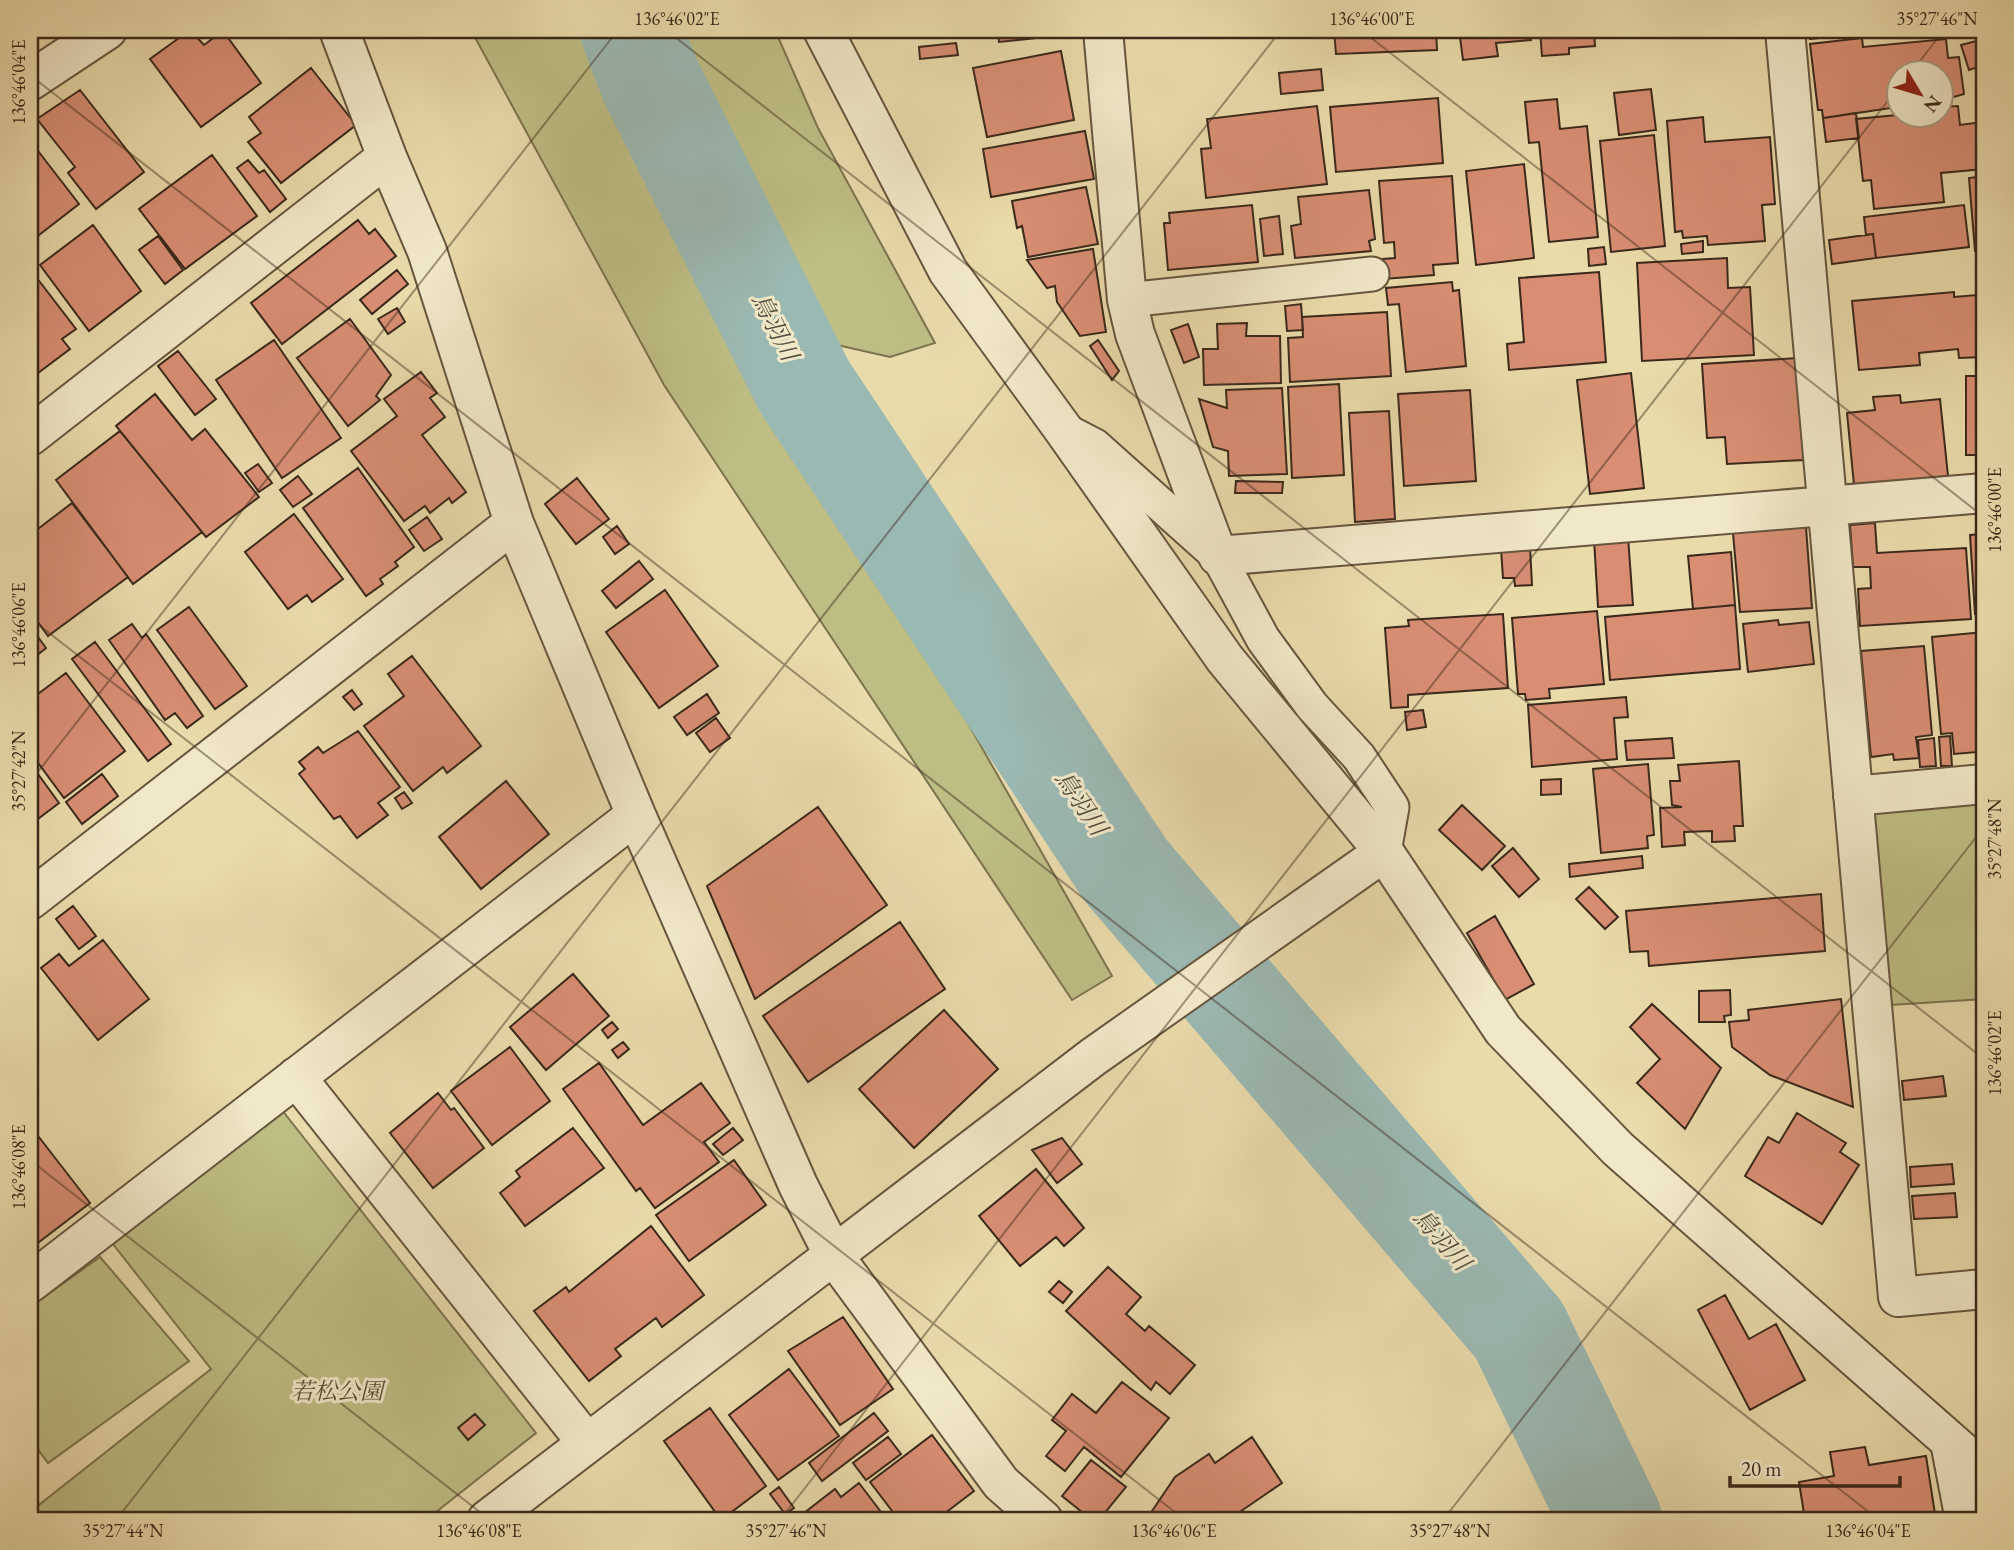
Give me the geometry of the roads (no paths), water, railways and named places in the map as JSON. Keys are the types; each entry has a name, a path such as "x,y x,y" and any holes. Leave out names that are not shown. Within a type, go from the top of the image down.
{"street":[{"path":"30,81 107,30"},
{"path":"339,30 387,157 427,251 514,523 636,815 798,1185 834,1255 1001,1483 1043,1520"},
{"path":"824,30 948,271 1225,659 1377,858 1503,1030 1618,1149 1984,1471"},
{"path":"1103,30 1126,300 1135,334 1218,556 1984,493"},
{"path":"1785,30 1898,1297 1984,1289"},
{"path":"30,436 387,157"},
{"path":"30,900 514,523"},
{"path":"1853,796 1984,784"},
{"path":"30,1283 636,815"},
{"path":"501,1516 587,1443 1093,1057 1377,858"},
{"path":"296,1077 587,1443"},
{"path":"1950,1442 1965,1520"}],"lane":[{"path":"1126,300 1372,274"},
{"path":"1063,429 1095,446 1218,556 1263,639 1312,706 1359,757 1392,807 1377,858"}],"waterway":[{"name":"鳥羽川","path":"631,30 650,80 804,386 1126,871 1519,1330 1611,1520"}],"park label":[{"name":"若松公園","path":"337,1391"}]}
